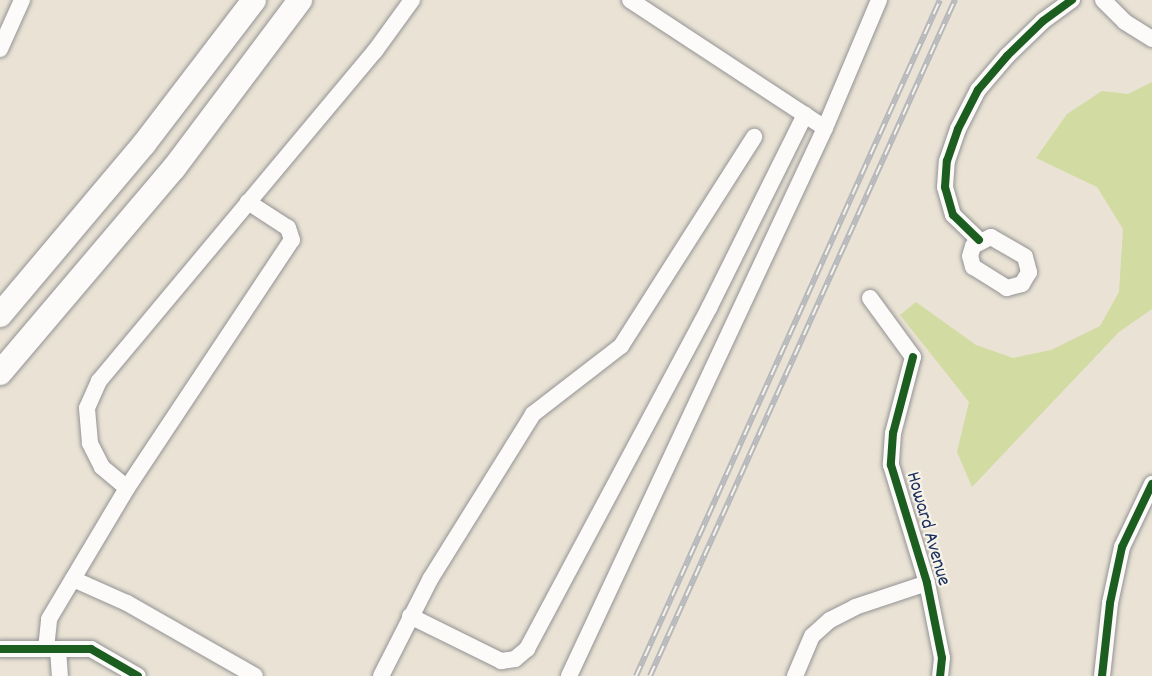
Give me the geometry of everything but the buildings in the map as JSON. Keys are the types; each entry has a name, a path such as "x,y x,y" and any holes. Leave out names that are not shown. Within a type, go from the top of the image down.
{"highway":[{"path":"0,315 144,144 254,0"},
{"path":"0,373 174,168 300,0"}],"street":[{"path":"0,49 22,0"},
{"path":"127,488 110,476 93,452 87,408 108,370 375,51 412,0"},
{"path":"630,0 825,128"},
{"path":"569,676 825,128 879,0"},
{"path":"979,240 953,215 945,187 947,161 958,129 978,90 1007,56 1043,21 1072,0"},
{"path":"1103,0 1125,22 1152,39"},
{"path":"410,616 501,662 515,659 527,649 709,308 805,115"},
{"path":"381,676 410,616 533,414 621,346 754,137"},
{"path":"60,676 52,649 49,618 127,488 292,240 288,228 248,202"},
{"name":"Howard Avenue","path":"870,298 913,357 893,433 891,465 927,583 942,658 940,676"},
{"path":"1102,676 1110,603 1122,547 1152,484"},
{"path":"73,579 127,603 255,676"},
{"path":"795,676 812,636 830,620 855,607 927,583"},
{"path":"0,650 90,649 138,676"}],"green space":[{"path":"1152,82 1152,309 1119,332 972,487 957,452 969,402 900,315 916,302 976,345 1013,358 1051,350 1100,326 1119,292 1123,229 1097,187 1036,158 1067,114 1102,91 1128,94"}],"railway":[{"path":"636,676 940,0"},
{"path":"650,676 955,0"}],"cycle path":[{"path":"979,240 953,215 945,187 947,161 958,129 978,90 1007,56 1043,21 1072,0"},
{"path":"913,357 893,433 891,465 927,583 942,658 940,676"},
{"path":"1102,676 1110,603 1122,547 1152,484"},
{"path":"0,649 91,649 138,676"}]}
